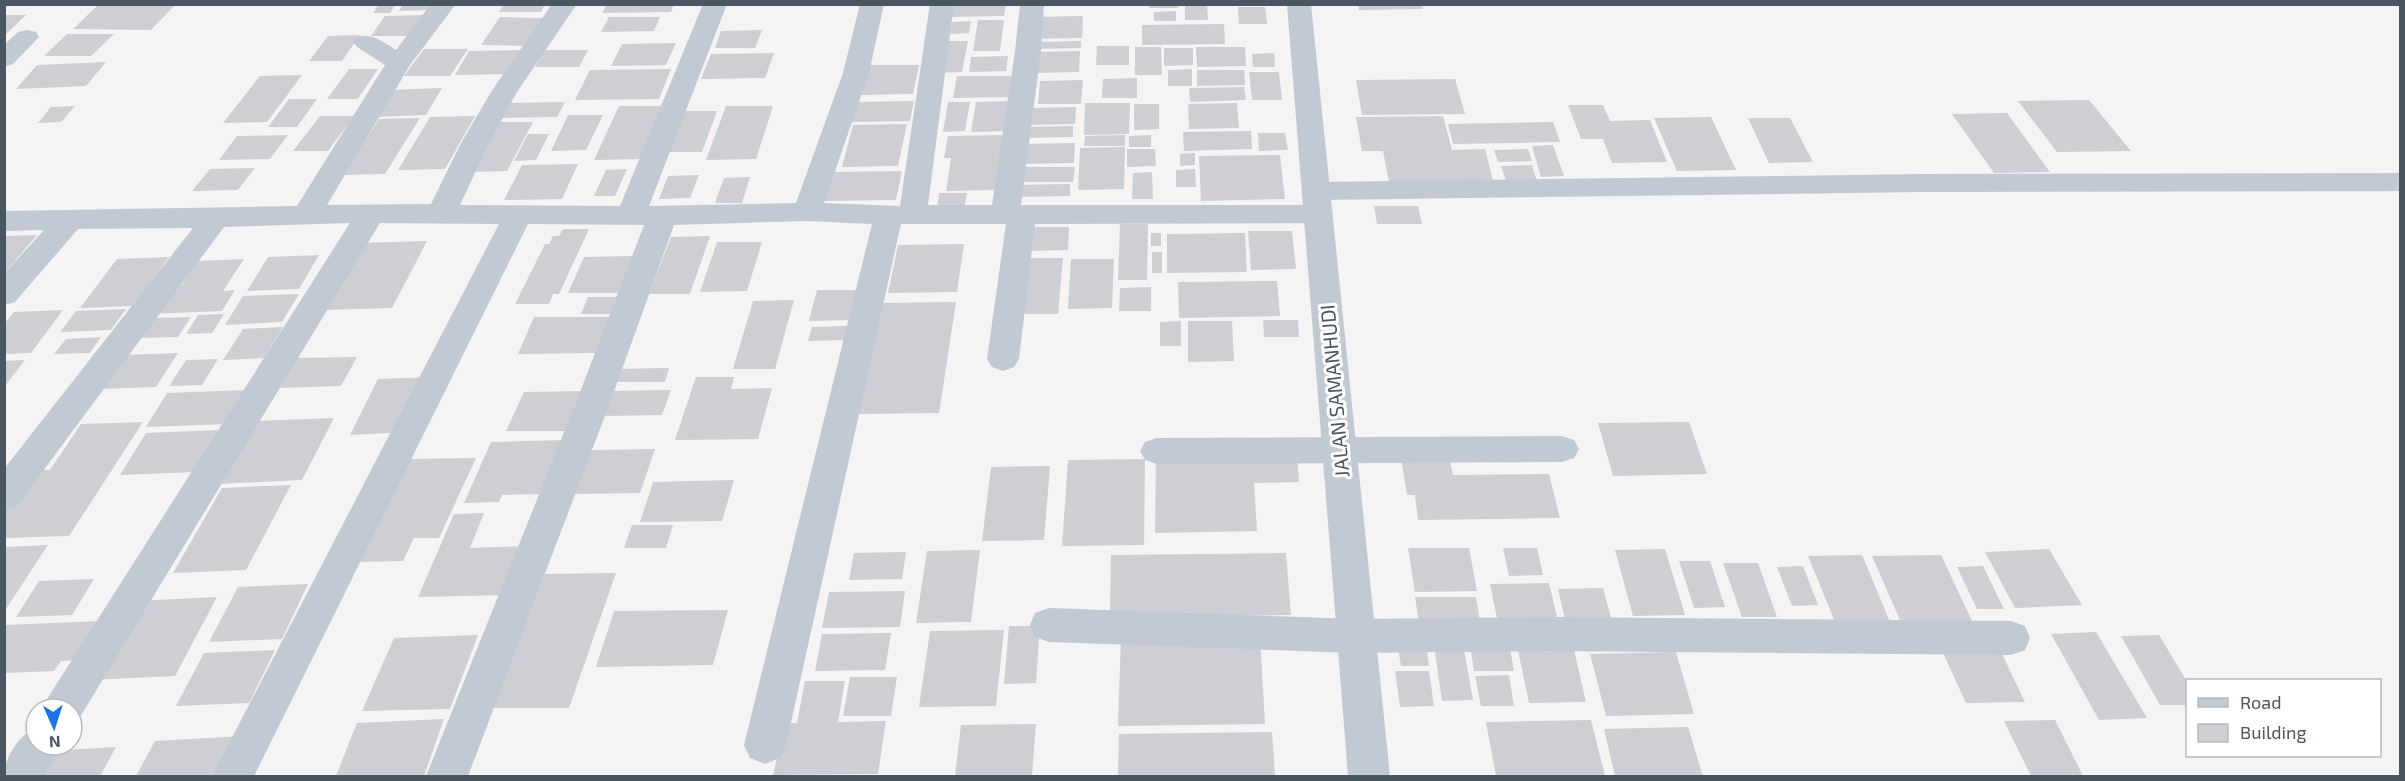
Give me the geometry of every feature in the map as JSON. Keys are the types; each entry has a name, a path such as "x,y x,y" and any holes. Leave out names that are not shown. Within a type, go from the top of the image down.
{"street":[{"path":"306,215 399,63 444,4"},
{"path":"441,214 474,145 504,92 565,4"},
{"path":"447,777 594,400 647,215 715,4"},
{"path":"807,212 856,73 872,4"},
{"path":"765,746 901,214 942,4"},
{"path":"1003,359 1032,4"},
{"name":"JALAN SAMANHUDI","path":"1299,4 1369,777"},
{"path":"4,59 27,38"},
{"path":"366,42 399,63"},
{"path":"4,221 216,219 371,213 647,215 807,212 1013,215 1317,202 1923,183 2400,182"},
{"path":"70,697 371,213"},
{"path":"233,777 519,214"},
{"path":"4,496 92,378 216,219"},
{"path":"4,294 70,220"},
{"path":"1157,451 1562,449"},
{"path":"1049,625 1356,636 1560,634 2011,638"},
{"path":"21,777 34,757"}],"building":[{"path":"99,4 176,4 151,30 73,29"},
{"path":"379,4 396,4 390,13 373,13"},
{"path":"403,4 437,4 433,10 399,11"},
{"path":"504,4 545,4 541,12 499,12"},
{"path":"607,4 674,4 671,12 602,13"},
{"path":"954,4 1006,4 1004,16 951,17"},
{"path":"1149,4 1178,4 1178,8 1149,8"},
{"path":"1358,4 1421,4 1423,9 1359,10"},
{"path":"1185,5 1207,5 1208,20 1185,20"},
{"path":"1238,7 1265,7 1267,24 1239,24"},
{"path":"1176,11 1176,21 1154,21 1154,12"},
{"path":"4,15 26,15 4,36"},
{"path":"425,15 411,36 371,36 385,16"},
{"path":"1083,16 1082,38 1032,39 1035,17"},
{"path":"500,17 546,18 528,46 481,45"},
{"path":"609,17 660,17 654,31 601,32"},
{"path":"978,20 1004,20 1000,51 973,51"},
{"path":"971,21 969,33 950,34 952,22"},
{"path":"1224,24 1225,44 1142,45 1142,25"},
{"path":"762,30 755,48 715,48 721,31"},
{"path":"67,34 114,34 91,56 44,56"},
{"path":"360,35 342,61 309,61 328,36"},
{"path":"943,41 968,41 962,72 938,73"},
{"path":"1081,41 1081,48 1031,49 1032,42"},
{"path":"676,43 666,65 611,66 622,44"},
{"path":"1097,46 1129,46 1129,65 1096,65"},
{"path":"1135,47 1161,47 1162,75 1135,75"},
{"path":"1196,47 1245,47 1246,66 1197,67"},
{"path":"1164,48 1193,48 1193,65 1164,66"},
{"path":"424,49 468,49 450,76 404,76"},
{"path":"522,50 509,74 455,75 469,51"},
{"path":"545,50 588,50 579,67 535,67"},
{"path":"1080,51 1079,72 1035,73 1037,52"},
{"path":"774,53 765,78 701,79 711,54"},
{"path":"1274,53 1275,67 1253,67 1252,54"},
{"path":"1008,56 1006,71 969,72 971,57"},
{"path":"106,62 86,86 16,89 37,65"},
{"path":"868,65 919,65 913,94 860,95"},
{"path":"349,69 378,69 358,99 327,99"},
{"path":"671,69 659,99 575,100 590,70"},
{"path":"1192,69 1192,86 1168,86 1168,70"},
{"path":"1197,70 1244,70 1245,85 1197,86"},
{"path":"1249,72 1279,72 1282,100 1252,100"},
{"path":"302,75 267,122 223,123 260,76"},
{"path":"957,76 1011,76 1009,97 953,98"},
{"path":"1137,78 1137,98 1102,98 1103,79"},
{"path":"1455,79 1465,114 1362,115 1356,80"},
{"path":"1083,80 1081,104 1038,104 1040,81"},
{"path":"1244,87 1246,100 1190,102 1189,88"},
{"path":"442,88 426,115 373,117 390,90"},
{"path":"289,99 317,99 297,127 268,127"},
{"path":"2089,100 2131,151 2057,152 2018,101"},
{"path":"914,101 910,121 851,122 856,102"},
{"path":"1011,101 1007,131 971,132 976,102"},
{"path":"565,102 557,117 495,118 504,103"},
{"path":"948,102 970,102 965,131 943,132"},
{"path":"1085,103 1130,103 1129,134 1084,135"},
{"path":"1237,103 1239,128 1189,129 1188,104"},
{"path":"1134,104 1159,104 1159,129 1134,130"},
{"path":"1568,105 1603,105 1610,121 1650,120 1667,162 1612,163 1603,139 1581,139"},
{"path":"75,106 61,122 38,123 51,107"},
{"path":"619,106 666,106 644,159 594,160"},
{"path":"726,106 773,106 756,159 706,160"},
{"path":"1076,107 1075,124 1026,125 1028,108"},
{"path":"677,111 717,111 702,152 661,152"},
{"path":"2007,113 2050,172 1994,173 1952,114"},
{"path":"568,115 603,115 586,150 551,151"},
{"path":"320,116 354,116 328,151 293,151"},
{"path":"475,116 445,169 398,170 430,117"},
{"path":"1443,116 1452,150 1485,149 1493,180 1389,182 1383,151 1362,151 1356,117"},
{"path":"1711,117 1736,170 1677,171 1654,118"},
{"path":"420,118 385,174 343,175 379,119"},
{"path":"1748,118 1790,118 1813,162 1769,163"},
{"path":"498,122 533,122 507,171 471,172"},
{"path":"1553,122 1560,142 1453,144 1448,124"},
{"path":"907,124 898,166 842,167 853,125"},
{"path":"1073,126 1073,137 1026,138 1027,127"},
{"path":"1251,131 1252,149 1184,151 1183,132"},
{"path":"1258,133 1285,133 1288,150 1259,151"},
{"path":"528,134 549,134 536,160 514,161"},
{"path":"288,135 270,159 219,160 237,136"},
{"path":"1010,135 996,190 946,191 951,158 944,158 948,136"},
{"path":"1125,135 1125,146 1084,146 1085,136"},
{"path":"1151,135 1151,147 1129,147 1129,136"},
{"path":"1075,143 1074,163 1020,164 1023,144"},
{"path":"1553,145 1564,176 1541,177 1532,146"},
{"path":"1125,147 1124,189 1078,190 1080,148"},
{"path":"1127,149 1155,149 1156,166 1127,167"},
{"path":"1528,149 1532,161 1498,162 1494,150"},
{"path":"1195,153 1195,165 1180,166 1180,154"},
{"path":"1280,155 1285,199 1201,201 1199,156"},
{"path":"578,164 562,199 504,200 522,165"},
{"path":"1532,165 1537,181 1506,181 1501,166"},
{"path":"1020,167 1075,167 1073,182 1017,182"},
{"path":"255,168 238,190 192,191 210,169"},
{"path":"627,169 615,196 594,196 606,170"},
{"path":"1195,169 1196,187 1176,187 1176,170"},
{"path":"902,171 896,200 824,201 831,172"},
{"path":"1152,172 1153,199 1132,199 1133,173"},
{"path":"699,175 690,198 659,199 668,176"},
{"path":"750,177 742,203 715,203 724,178"},
{"path":"1070,184 1070,196 1012,197 1014,185"},
{"path":"939,193 967,193 964,209 937,210"},
{"path":"1374,206 1418,206 1422,224 1377,224"},
{"path":"1120,224 1148,224 1147,280 1118,280"},
{"path":"1030,227 1069,227 1068,250 1027,251"},
{"path":"563,229 589,229 559,294 553,294 549,304 515,304 545,244 549,244 553,236 559,236"},
{"path":"1248,231 1292,231 1296,269 1251,270"},
{"path":"1151,233 1161,233 1161,246 1151,246"},
{"path":"1245,233 1247,272 1167,273 1167,234"},
{"path":"37,235 4,274 4,236"},
{"path":"710,236 690,294 649,294 671,237"},
{"path":"427,241 392,308 322,310 360,243"},
{"path":"717,242 762,242 747,291 700,292"},
{"path":"964,244 957,292 888,293 898,245"},
{"path":"1152,252 1162,252 1162,273 1152,273"},
{"path":"319,255 299,289 247,291 268,257"},
{"path":"634,256 619,293 568,293 584,257"},
{"path":"169,257 134,306 80,308 117,259"},
{"path":"1021,258 1063,258 1058,314 1015,314"},
{"path":"244,259 223,291 235,290 222,311 149,314 168,286 181,286 198,261"},
{"path":"1071,259 1114,259 1112,308 1068,309"},
{"path":"1277,281 1280,316 1179,318 1178,282"},
{"path":"1151,287 1151,311 1119,311 1120,288"},
{"path":"817,290 860,290 853,320 809,321"},
{"path":"299,294 282,322 225,325 243,296"},
{"path":"588,297 617,297 610,314 581,314"},
{"path":"794,300 775,369 733,369 753,301"},
{"path":"956,302 939,413 857,414 880,303"},
{"path":"126,309 111,330 60,332 76,311"},
{"path":"63,310 31,353 4,354 4,324 14,312"},
{"path":"224,314 212,333 186,334 198,315"},
{"path":"191,317 178,337 135,338 149,318"},
{"path":"534,317 612,317 597,353 518,354"},
{"path":"1263,320 1298,320 1299,337 1264,337"},
{"path":"1181,321 1181,346 1160,346 1160,322"},
{"path":"1188,321 1232,321 1234,361 1188,362"},
{"path":"848,326 845,340 808,341 812,327"},
{"path":"283,327 264,358 223,360 243,329"},
{"path":"101,337 90,353 54,354 66,339"},
{"path":"178,353 156,387 100,389 123,355"},
{"path":"357,357 341,386 279,388 297,358"},
{"path":"218,359 202,385 169,386 186,360"},
{"path":"25,360 4,387 4,361"},
{"path":"669,368 665,382 612,382 617,369"},
{"path":"432,377 407,432 350,435 378,379"},
{"path":"696,377 734,377 731,389 772,388 758,439 675,440"},
{"path":"247,390 227,424 146,427 167,393"},
{"path":"671,390 662,415 599,416 608,391"},
{"path":"583,391 567,431 506,431 524,392"},
{"path":"334,418 302,480 218,484 254,421"},
{"path":"143,422 69,536 4,538 4,512 33,470 50,470 81,424"},
{"path":"1689,422 1707,474 1613,476 1598,423"},
{"path":"221,430 196,472 120,475 146,433"},
{"path":"568,440 547,494 502,495 499,502 464,503 491,442"},
{"path":"655,449 640,493 572,494 589,450"},
{"path":"1297,456 1299,482 1254,483 1257,531 1155,533 1156,458"},
{"path":"1449,457 1453,475 1549,474 1560,518 1418,520 1415,495 1407,495 1401,458"},
{"path":"476,458 439,538 414,538 403,561 355,562 407,459"},
{"path":"1145,459 1144,545 1062,546 1068,460"},
{"path":"1050,466 1044,540 982,541 991,467"},
{"path":"734,480 722,521 640,522 653,482"},
{"path":"291,485 246,570 173,573 222,488"},
{"path":"484,513 470,548 526,546 507,595 418,597 454,514"},
{"path":"632,525 673,525 666,548 624,548"},
{"path":"48,545 4,612 4,547"},
{"path":"1408,548 1469,548 1477,591 1415,592"},
{"path":"1503,548 1537,548 1543,575 1509,576"},
{"path":"1665,549 1685,615 1633,616 1615,550"},
{"path":"2049,549 2082,605 2015,608 1985,552"},
{"path":"980,550 971,622 916,623 927,551"},
{"path":"906,552 902,579 849,580 854,553"},
{"path":"1286,553 1291,615 1110,617 1111,555"},
{"path":"1862,555 1890,622 1835,622 1808,556"},
{"path":"1941,555 1974,625 1903,627 1872,556"},
{"path":"1679,561 1710,561 1725,607 1694,608"},
{"path":"1723,563 1758,563 1777,617 1742,617"},
{"path":"1803,566 1818,605 1792,606 1777,567"},
{"path":"1983,566 2004,609 1977,609 1957,567"},
{"path":"616,573 569,708 493,708 545,574"},
{"path":"94,579 72,615 16,617 39,581"},
{"path":"1549,583 1558,622 1498,623 1490,584"},
{"path":"308,584 282,639 209,642 238,587"},
{"path":"1603,588 1611,618 1565,619 1558,589"},
{"path":"905,591 900,627 822,628 829,592"},
{"path":"217,597 175,676 89,680 135,601"},
{"path":"1415,597 1476,597 1480,622 1419,623"},
{"path":"728,610 713,665 596,667 614,611"},
{"path":"101,621 78,660 61,661 54,671 4,673 4,625"},
{"path":"1009,626 1040,626 1036,683 1004,684"},
{"path":"1004,630 996,706 919,707 930,631"},
{"path":"2096,632 2147,718 2099,720 2051,634"},
{"path":"891,633 885,670 815,671 822,634"},
{"path":"478,635 450,709 362,711 394,638"},
{"path":"1260,635 1265,724 1118,726 1121,636"},
{"path":"1396,635 1425,635 1429,666 1401,666"},
{"path":"2159,635 2186,680 2186,705 2160,705 2121,636"},
{"path":"1508,637 1514,671 1474,671 1469,638"},
{"path":"1462,638 1473,700 1442,701 1433,639"},
{"path":"275,650 249,703 176,706 204,653"},
{"path":"1518,650 1574,650 1586,702 1529,703"},
{"path":"1676,652 1694,714 1606,716 1590,654"},
{"path":"2001,652 2025,702 1966,703 1943,653"},
{"path":"1395,671 1429,671 1434,706 1400,707"},
{"path":"1509,675 1514,706 1481,706 1475,676"},
{"path":"850,677 897,677 891,716 843,716"},
{"path":"805,681 845,681 838,722 886,721 878,774 773,775 785,723 797,723"},
{"path":"444,719 424,776 336,776 357,723"},
{"path":"1591,720 1605,776 1496,776 1486,722"},
{"path":"2055,720 2083,776 2031,776 2004,721"},
{"path":"1036,724 1032,776 955,776 961,725"},
{"path":"1688,727 1703,776 1615,776 1604,729"},
{"path":"1272,732 1275,776 1118,776 1119,734"},
{"path":"243,736 224,776 136,776 155,741"},
{"path":"116,747 100,776 32,776 43,757 84,757 84,749"}]}
